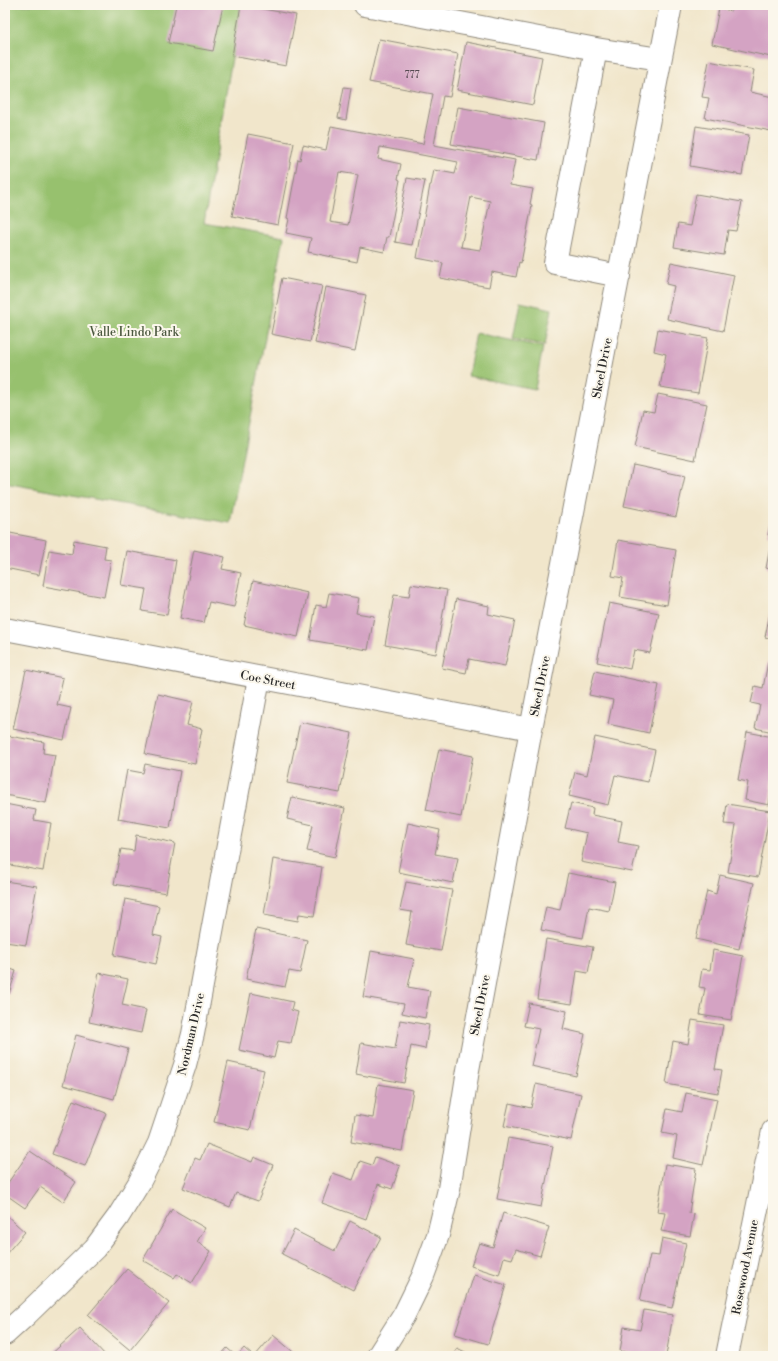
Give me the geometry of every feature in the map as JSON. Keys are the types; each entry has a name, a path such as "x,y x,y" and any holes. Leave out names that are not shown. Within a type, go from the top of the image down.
{"street":[{"path":"365,5 660,60"},
{"name":"Skeel Drive","path":"378,1356 404,1315 423,1276 440,1227 449,1189 468,1070 531,729 671,5"},
{"path":"596,49 555,263 619,276"},
{"name":"Coe Street","path":"5,630 531,729"},
{"name":"Nordman Drive","path":"5,1334 95,1248 118,1217 139,1184 159,1143 185,1065 193,1034 259,678"},
{"name":"Rosewood Avenue","path":"728,1356 773,1131"}],"green space":[{"name":"Valle Lindo Park","path":"5,5 241,5 204,223 284,237 230,523 5,483"},
{"path":"520,302 552,309 545,345 513,339"},
{"path":"476,333 543,347 535,389 468,376"}],"building":[{"path":"176,5 223,6 213,51 168,43"},
{"path":"241,5 296,15 286,66 232,56"},
{"path":"732,5 773,5 773,46 771,57 712,44 719,8 731,11"},
{"path":"379,39 458,54 450,97 443,96 434,145 515,160 510,185 533,189 530,204 532,205 521,263 519,262 516,277 492,272 489,287 440,278 443,263 417,258 434,170 455,174 458,162 380,147 378,159 401,164 398,179 400,180 389,237 387,237 384,252 360,247 357,262 308,252 311,238 286,233 289,219 287,218 298,159 300,160 303,145 326,150 331,126 423,144 433,94 369,82","holes":["339,172 358,175 348,225 330,222","471,197 490,201 480,250 461,247"]},
{"path":"466,42 542,57 533,105 457,90"},
{"path":"709,61 754,70 750,92 773,97 773,122 771,131 705,118 709,98 702,97"},
{"path":"344,87 351,88 346,120 338,118"},
{"path":"458,107 544,123 538,160 451,144"},
{"path":"696,126 749,135 742,175 690,166"},
{"path":"248,134 294,143 278,225 232,216"},
{"path":"407,178 425,181 412,245 395,242"},
{"path":"696,194 742,202 736,231 728,230 724,255 674,247 678,224 690,226"},
{"path":"671,262 734,275 723,331 667,319 674,286 666,284"},
{"path":"282,278 322,286 310,342 271,334"},
{"path":"326,287 366,295 355,351 315,343"},
{"path":"658,329 708,338 698,393 660,387 666,354 654,351"},
{"path":"658,394 707,404 695,460 635,447 643,410 654,412"},
{"path":"633,465 685,476 676,517 624,506"},
{"path":"773,515 773,536 768,535"},
{"path":"5,532 46,540 39,575 5,568"},
{"path":"773,537 773,570 766,568"},
{"path":"74,540 106,546 104,559 111,560 104,597 43,586 49,550 72,554"},
{"path":"618,540 676,550 667,605 620,597 623,578 612,576"},
{"path":"194,550 225,557 222,569 241,573 234,607 209,602 204,623 180,618"},
{"path":"127,551 176,560 167,615 142,611 146,589 121,585"},
{"path":"253,581 308,593 298,637 244,625"},
{"path":"411,584 447,590 436,654 385,645 394,595 409,597"},
{"path":"329,593 359,598 356,613 374,616 368,650 310,640 316,605 326,607"},
{"path":"456,599 489,606 488,614 515,620 505,666 469,659 466,673 442,668"},
{"path":"609,603 659,613 650,653 634,650 630,669 597,662"},
{"path":"773,603 773,639 765,637"},
{"path":"768,662 773,663 773,732 755,728 760,705 751,703 755,686 763,688"},
{"path":"26,670 63,678 57,705 71,708 64,740 13,729"},
{"path":"595,671 659,685 649,733 608,724 613,700 589,695"},
{"path":"158,694 193,702 187,725 202,729 195,764 145,754"},
{"path":"300,722 352,733 340,793 287,783"},
{"path":"747,732 773,737 773,779 769,805 745,800 748,782 738,780"},
{"path":"9,736 44,742 43,753 55,755 46,803 5,795 5,760"},
{"path":"595,737 655,750 648,782 615,775 608,805 569,796 575,772 587,775"},
{"path":"439,749 473,756 461,817 426,810"},
{"path":"145,764 180,771 170,828 118,819 127,770 143,773"},
{"path":"292,797 345,808 335,857 307,851 313,825 287,819"},
{"path":"571,803 593,808 592,815 622,821 618,842 638,846 632,872 581,862 587,833 565,828"},
{"path":"5,804 36,810 34,820 51,823 43,871 5,864"},
{"path":"727,804 770,811 758,877 728,872 736,825 724,824"},
{"path":"408,823 440,830 435,854 458,858 453,883 398,872"},
{"path":"136,835 175,843 166,893 114,884 121,849 134,851"},
{"path":"273,859 322,867 314,916 299,914 298,921 264,915"},
{"path":"568,873 615,882 609,911 589,907 583,938 541,930 546,907 560,910"},
{"path":"720,875 754,883 739,949 696,939 707,891 716,894"},
{"path":"5,881 37,886 26,945 5,942"},
{"path":"406,882 452,890 441,951 406,945 412,912 400,910"},
{"path":"125,899 159,906 153,935 162,937 156,964 114,955"},
{"path":"256,929 307,940 300,973 289,971 285,987 246,979"},
{"path":"546,939 593,947 588,973 577,971 572,1004 537,999"},
{"path":"713,950 743,956 731,1020 700,1015 705,988 699,987 702,969 710,970"},
{"path":"371,951 414,959 408,987 430,991 425,1018 402,1013 404,1004 363,997"},
{"path":"5,967 16,971 9,994 5,993"},
{"path":"99,973 128,979 122,1005 146,1010 141,1033 89,1022"},
{"path":"251,993 293,1002 291,1010 298,1012 291,1043 278,1041 274,1058 239,1050"},
{"path":"529,1003 567,1011 563,1029 585,1034 576,1076 531,1066 539,1029 524,1026"},
{"path":"400,1020 429,1025 425,1049 411,1046 404,1083 356,1074 361,1043 395,1049"},
{"path":"692,1020 723,1025 715,1069 722,1070 718,1093 666,1084 673,1041 688,1044"},
{"path":"76,1035 128,1049 114,1099 63,1085"},
{"path":"228,1062 264,1070 250,1130 214,1122"},
{"path":"378,1084 413,1090 402,1151 351,1142 355,1115 373,1118"},
{"path":"536,1084 581,1094 571,1140 504,1126 509,1103 531,1108"},
{"path":"686,1093 717,1099 703,1165 673,1158 677,1136 662,1133 667,1109 682,1112"},
{"path":"73,1100 106,1113 85,1166 52,1154"},
{"path":"508,1138 553,1146 541,1207 497,1199"},
{"path":"207,1144 252,1162 254,1157 273,1165 258,1201 236,1193 230,1207 183,1188 195,1158 200,1160"},
{"path":"30,1151 76,1182 63,1202 40,1187 25,1208 5,1194 5,1187"},
{"path":"375,1157 400,1166 392,1189 378,1184 366,1219 322,1203 333,1173 353,1180 360,1161 372,1165"},
{"path":"665,1164 696,1169 689,1213 694,1214 690,1236 661,1231 665,1213 657,1212"},
{"path":"172,1209 205,1228 197,1242 211,1251 192,1283 177,1274 174,1278 143,1260"},
{"path":"503,1213 549,1227 540,1256 516,1249 512,1259 504,1257 499,1275 471,1266 479,1243 493,1247"},
{"path":"5,1214 25,1232 5,1255"},
{"path":"350,1221 381,1237 353,1290 282,1254 294,1230 335,1251"},
{"path":"662,1238 686,1243 672,1308 640,1301 650,1255 659,1256"},
{"path":"127,1269 169,1303 130,1350 88,1315"},
{"path":"474,1275 506,1285 488,1344 455,1334"},
{"path":"644,1310 673,1315 666,1356 634,1356 635,1354 620,1351 624,1327 640,1330"},
{"path":"80,1328 106,1356 49,1356"},
{"path":"273,1335 298,1356 255,1356"},
{"path":"227,1348 236,1356 220,1356"},
{"path":"244,1348 253,1356 237,1356"},
{"path":"457,1348 473,1356 453,1356"}]}
